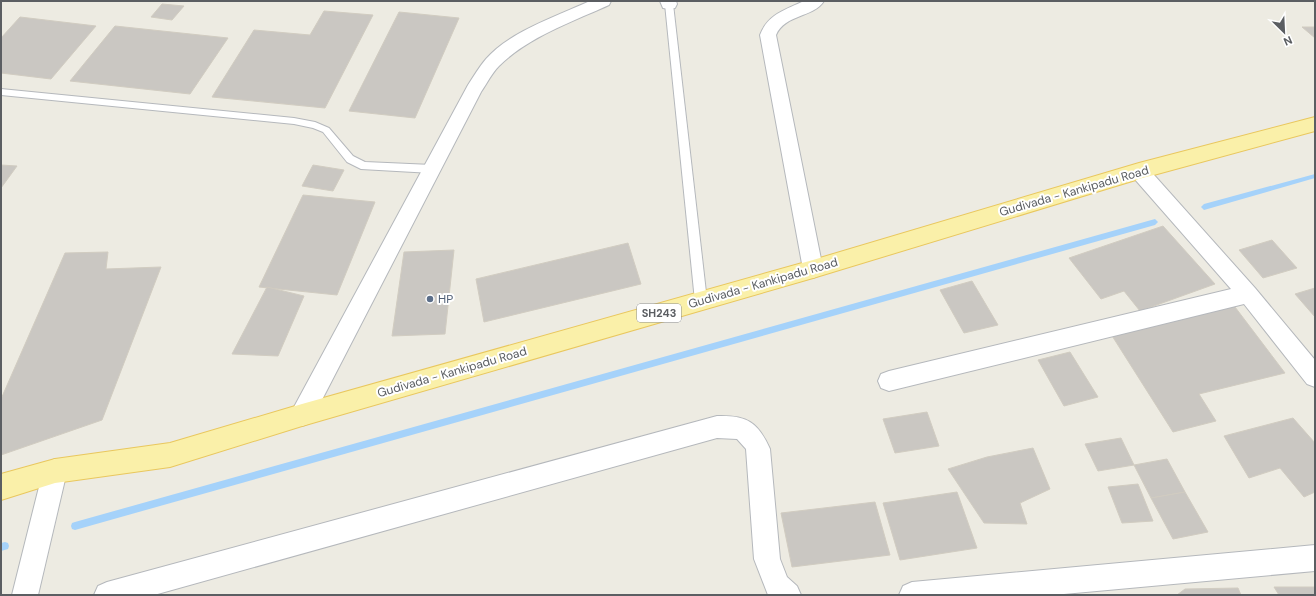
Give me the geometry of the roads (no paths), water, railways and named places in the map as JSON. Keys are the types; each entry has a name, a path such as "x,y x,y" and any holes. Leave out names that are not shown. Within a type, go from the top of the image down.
{"main road":[{"name":"Gudivada - Kankipadu Road","path":"1,487 55,471 170,455 302,415 813,269 1139,171 1315,124"}],"street":[{"path":"302,415 474,89 492,63 528,36 603,1"},
{"path":"813,269 768,35 770,28 776,21 816,1"},
{"path":"1139,171 1248,294 1315,377"},
{"path":"889,381 1248,294"},
{"path":"107,595 717,427 734,426 746,430 754,438 758,449 767,559 777,586 788,595"},
{"path":"25,595 55,471"},
{"path":"912,595 1315,558"}],"lane":[{"path":"669,3 701,301"},
{"path":"1,92 294,121 315,125 326,130 350,159 364,166 432,169"}],"waterway":[{"path":"1204,207 1315,176"},
{"path":"75,526 1155,222"},
{"path":"1,547 5,546"}],"place":[{"name":"HP","path":"430,299"}]}
